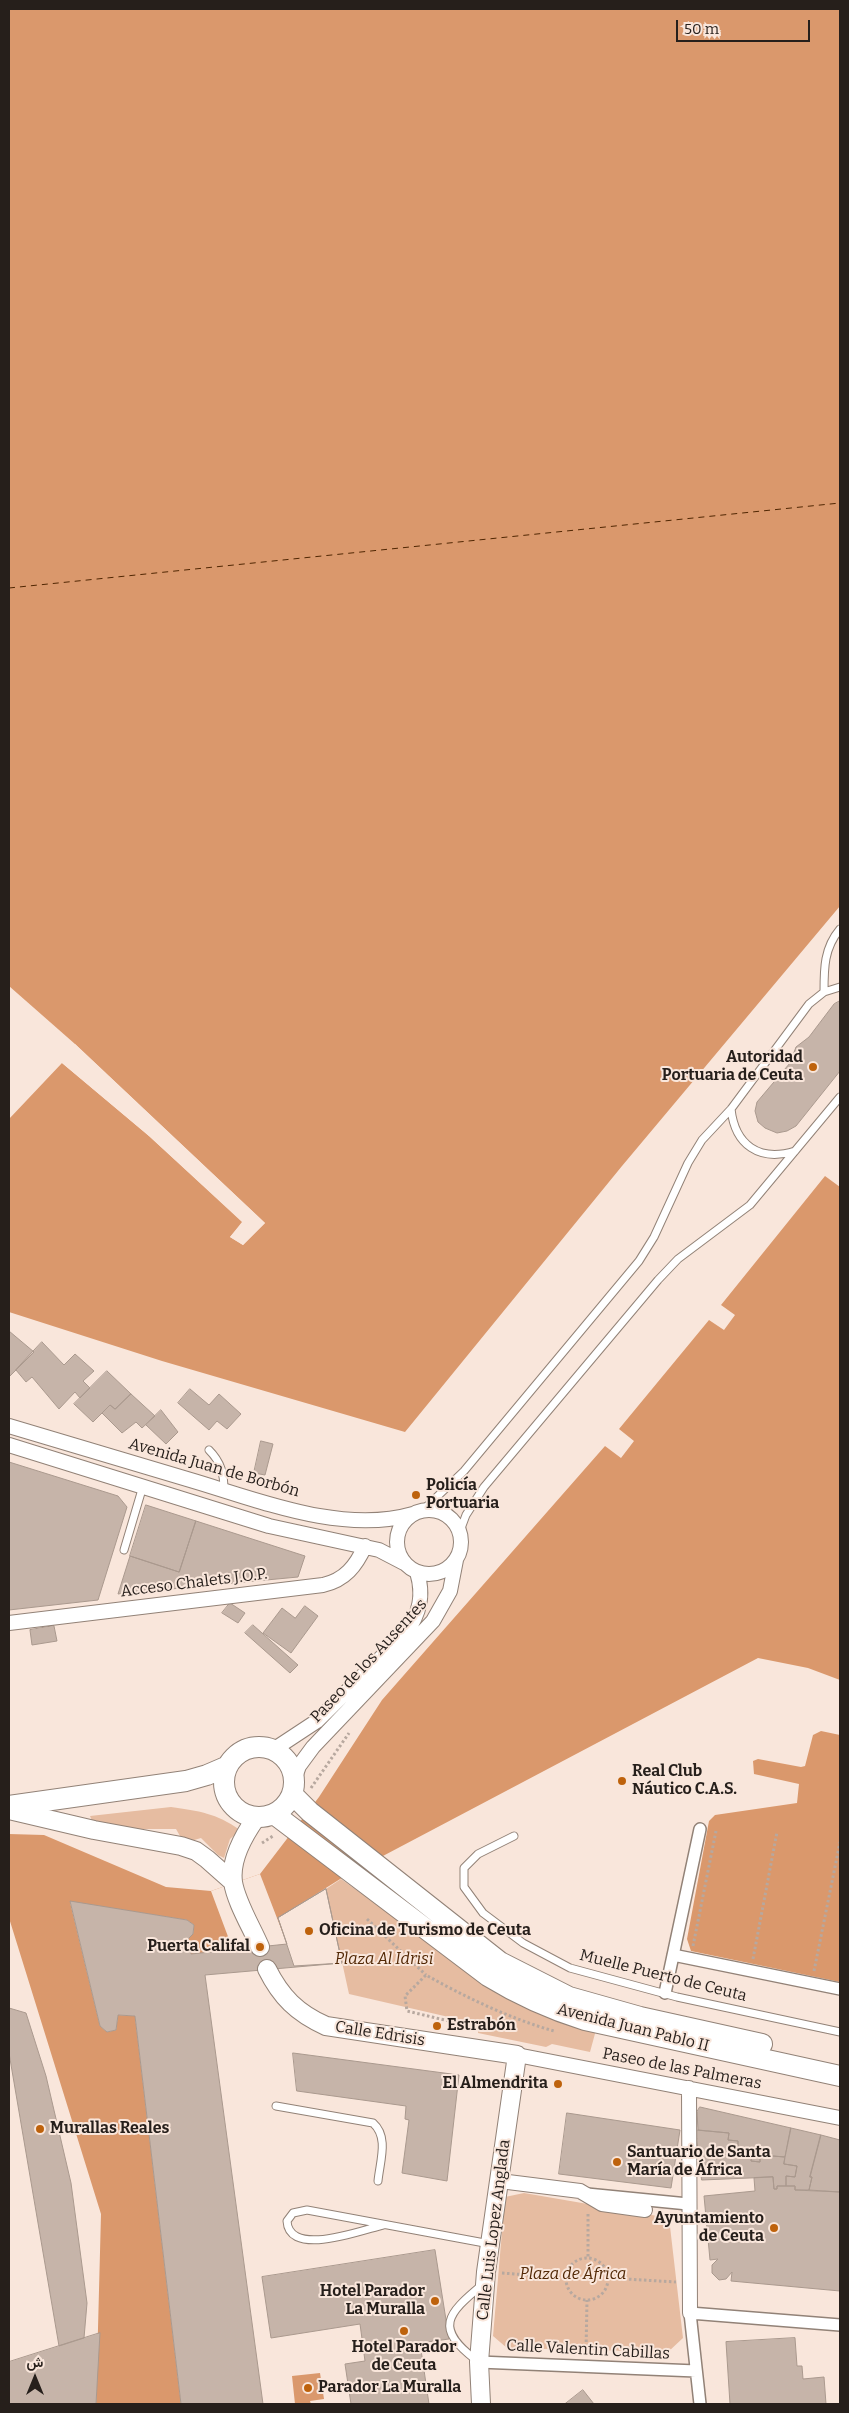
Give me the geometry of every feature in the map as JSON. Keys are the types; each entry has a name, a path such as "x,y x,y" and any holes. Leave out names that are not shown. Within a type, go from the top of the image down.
{"main road":[{"path":"265,1816 282,1809 301,1795 287,1760 273,1750 256,1747 247,1749 233,1758 228,1766 223,1782 228,1799 239,1812 265,1816 286,1832"},
{"path":"9,1806 186,1781 228,1766"},
{"name":"Avenida Juan Pablo II","path":"301,1795 382,1869 500,1962 569,1997 640,2017 840,2062"},
{"name":"Avenida Juan Pablo II","path":"286,1832 370,1886 488,1976 522,1996 554,2010 585,2020 840,2076"}],"street":[{"name":"Avenida Juan de Borbón","path":"9,1426 276,1506 322,1516 375,1520 418,1512"},
{"path":"9,1445 269,1526 365,1546 392,1555 417,1572 434,1574 450,1567 456,1560 461,1546 460,1531 445,1514 418,1512 400,1528 397,1536 399,1555 404,1563"},
{"name":"Acceso Chalets J.O.P.","path":"9,1623 332,1583 349,1572 365,1546"},
{"name":"Paseo de los Ausentes","path":"301,1795 307,1754 433,1621 450,1592 456,1560"},
{"name":"Paseo de los Ausentes","path":"273,1750 317,1721 406,1633 414,1622 420,1603 420,1584 417,1572"},
{"path":"9,1810 94,1830 181,1846 208,1859 233,1882 260,1947"},
{"path":"233,1882 236,1855 241,1842 265,1816"},
{"path":"665,1994 700,1829"},
{"path":"673,1955 840,1989"},
{"name":"Calle Edrisis","path":"267,1969 276,1988 290,2004 307,2017 326,2026 517,2055"},
{"name":"Paseo de las Palmeras","path":"517,2055 840,2118"},
{"name":"Calle Luis Lopez Anglada","path":"481,2404 479,2362 486,2277 517,2055"},
{"path":"689,2088 688,2204 690,2313 700,2404"},
{"path":"500,2181 587,2194 688,2204"},
{"path":"587,2194 602,2204 645,2210"},
{"path":"690,2313 840,2326"},
{"name":"Calle Valentin Cabillas","path":"479,2362 696,2372"}],"lane":[{"path":"824,992 825,958 833,938 840,930"},
{"path":"418,1512 451,1485 639,1261 654,1237 694,1151 731,1109 809,1004 824,992 840,987"},
{"path":"460,1531 474,1500 668,1269 750,1205 840,1098"},
{"path":"731,1109 733,1124 740,1138 751,1148 765,1154 781,1155 796,1150"},
{"path":"209,1450 218,1459 222,1469 224,1490"},
{"path":"124,1550 143,1486"},
{"name":"Muelle Puerto de Ceuta","path":"514,1836 478,1854 464,1868 464,1887 483,1913 523,1943 570,1968 665,1994 840,2032"},
{"path":"276,2106 373,2123 380,2129 383,2137 378,2181"},
{"path":"383,2225 311,2241 294,2235 287,2226 287,2221 293,2213 307,2210 490,2244"},
{"path":"479,2362 456,2344 451,2334 450,2324 452,2314 458,2305 486,2277"}],"path":[{"path":"301,1795 353,1728 342,1717"},
{"path":"692,1951 716,1831"},
{"path":"259,1849 269,1837 286,1832"},
{"path":"752,1963 777,1832"},
{"path":"813,1976 840,1842"},
{"path":"367,1919 426,1975 511,2016 558,2032"},
{"path":"426,1975 405,1996 407,2011 474,2027 472,2037"},
{"path":"587,2194 588,2258"},
{"path":"588,2258 600,2262 608,2272 609,2278 608,2285 600,2297 586,2300 580,2299 569,2291 566,2278 568,2271 576,2261 588,2258"},
{"path":"486,2277 566,2278"},
{"path":"609,2278 689,2282"},
{"path":"585,2366 586,2300"}],"green space":[{"path":"171,1807 207,1814 223,1820 240,1830 230,1839 224,1858 218,1855 201,1838 184,1843 176,1829 133,1829 93,1823 90,1816"},
{"name":"Plaza Al Idrisi","path":"341,1879 428,1941 596,2030 590,2052 552,2044 546,2047 478,2033 479,2024 349,1994 326,1889"},
{"name":"Plaza de África","path":"524,2193 669,2218 683,2338 668,2352 507,2348 493,2336 505,2197"}],"shaded area":[{"path":"9,9 840,9 840,906 622,1166 405,1432 162,1361 9,1312 9,1119 62,1063 149,1136 243,1222 230,1237 243,1245 265,1223 75,1044 9,986"},
{"path":"825,1176 840,1187 840,1680 808,1668 758,1658 345,1876 278,1918 287,1944 191,1954 188,1939 193,1934 194,1925 187,1920 70,1902 100,2026 107,2032 116,2030 118,2015 135,2016 181,2404 96,2404 101,2214 9,1918 9,1834 44,1835 166,1887 211,1891 260,1874 319,1797 382,1700 605,1446 621,1458 634,1441 619,1429 709,1320 724,1330 735,1315 721,1305"},
{"path":"821,1731 840,1735 840,1982 691,1951 687,1939 709,1821 715,1815 797,1803 799,1784 754,1774 753,1761 758,1759 801,1767 805,1766 813,1735"},
{"name":"Parador La Muralla","path":"320,2373 324,2399 310,2401 311,2404 295,2404 292,2376"}],"pier":[{"path":"75,1044 265,1223 243,1245 230,1237 242,1222 149,1136 62,1063 63,1061 151,1134 244,1220 245,1223 234,1236 242,1242 261,1223 74,1046"},
{"path":"260,1874 287,1944 233,1950 211,1891"}],"building":[{"name":"Autoridad Portuaria de Ceuta","path":"840,1001 840,1071 796,1126 787,1131 777,1133 765,1128 758,1122 755,1111 757,1102 790,1063 796,1047 809,1037 834,1004"},
{"path":"9,1331 34,1352 9,1377"},
{"path":"42,1342 64,1365 75,1354 94,1371 83,1381 90,1388 80,1398 75,1392 59,1409 32,1377 26,1382 16,1370"},
{"path":"107,1371 131,1394 115,1409 110,1405 93,1422 74,1404"},
{"path":"190,1389 209,1405 219,1394 241,1414 227,1429 217,1421 209,1430 178,1403"},
{"path":"131,1394 155,1416 142,1428 136,1422 122,1433 102,1413 110,1405 115,1409"},
{"path":"161,1410 178,1432 166,1444 146,1425"},
{"path":"261,1441 273,1444 265,1475 254,1473"},
{"path":"9,1462 118,1496 127,1507 98,1600 9,1610"},
{"path":"146,1505 196,1521 179,1572 130,1556"},
{"path":"196,1521 305,1556 298,1577 118,1594 130,1556 179,1572"},
{"path":"230,1603 245,1613 238,1623 222,1613"},
{"path":"305,1606 318,1616 291,1653 263,1633 282,1608 295,1618"},
{"path":"253,1625 298,1665 290,1673 245,1633"},
{"path":"54,1626 57,1641 32,1645 30,1630"},
{"name":"Oficina de Turismo de Ceuta","path":"326,1889 342,1963 294,1966 278,1918"},
{"path":"326,1889 342,1963 205,1975 263,2404 181,2404 135,2016 118,2015 116,2030 107,2032 100,2026 70,1901 187,1920 194,1925 193,1934 188,1939 191,1954 287,1944 278,1918"},
{"name":"Murallas Reales","path":"9,2008 26,2013 46,2076 71,2183 87,2303 84,2338 59,2346 9,2053"},
{"path":"293,2053 459,2075 447,2181 402,2173 409,2120 405,2119 406,2106 297,2091"},
{"path":"700,2107 791,2128 785,2157 760,2155 760,2162 751,2161 752,2155 738,2153 738,2141 728,2140 729,2133 698,2130 697,2112"},
{"name":"Santuario de Santa María de África","path":"567,2113 680,2130 671,2188 559,2174"},
{"path":"791,2128 821,2135 810,2177 812,2177 809,2190 795,2190 795,2186 786,2186 786,2176 795,2177 797,2166 784,2164"},
{"path":"696,2130 729,2133 728,2140 738,2141 738,2153 752,2155 751,2161 760,2162 760,2155 785,2157 784,2164 797,2166 795,2177 786,2176 786,2186 777,2186 777,2189 774,2189 773,2177 702,2180"},
{"path":"821,2135 840,2140 840,2192 809,2190 812,2177 810,2177"},
{"name":"Ayuntamiento de Ceuta","path":"773,2177 774,2189 777,2189 777,2186 795,2186 795,2190 840,2192 840,2291 731,2281 732,2272 726,2279 719,2280 712,2273 712,2265 718,2259 710,2260 704,2196 755,2191 754,2178"},
{"name":"Hotel Parador de Ceuta","path":"435,2250 449,2339 420,2343 429,2404 351,2404 345,2364 365,2361 360,2324 271,2338 262,2277"},
{"path":"100,2333 96,2404 9,2404 9,2362"},
{"path":"795,2338 797,2366 802,2366 803,2379 824,2377 826,2404 730,2404 726,2342"},
{"path":"583,2390 594,2404 565,2404"}],"ferry route":[{"path":"9,588 840,503"}],"place":[{"name":"Autoridad Portuaria de Ceuta","path":"813,1067"},
{"name":"Policía Portuaria","path":"416,1495"},
{"name":"Real Club Náutico C.A.S.","path":"622,1781"},
{"name":"Oficina de Turismo de Ceuta","path":"309,1931"},
{"name":"Puerta Califal","path":"260,1947"},
{"name":"Estrabón","path":"437,2026"},
{"name":"El Almendrita","path":"558,2084"},
{"name":"Murallas Reales","path":"40,2129"},
{"name":"Santuario de Santa María de África","path":"617,2162"},
{"name":"Ayuntamiento de Ceuta","path":"774,2228"},
{"name":"Hotel Parador La Muralla","path":"435,2301"},
{"name":"Hotel Parador de Ceuta","path":"404,2331"},
{"name":"Parador La Muralla","path":"308,2388"}]}
